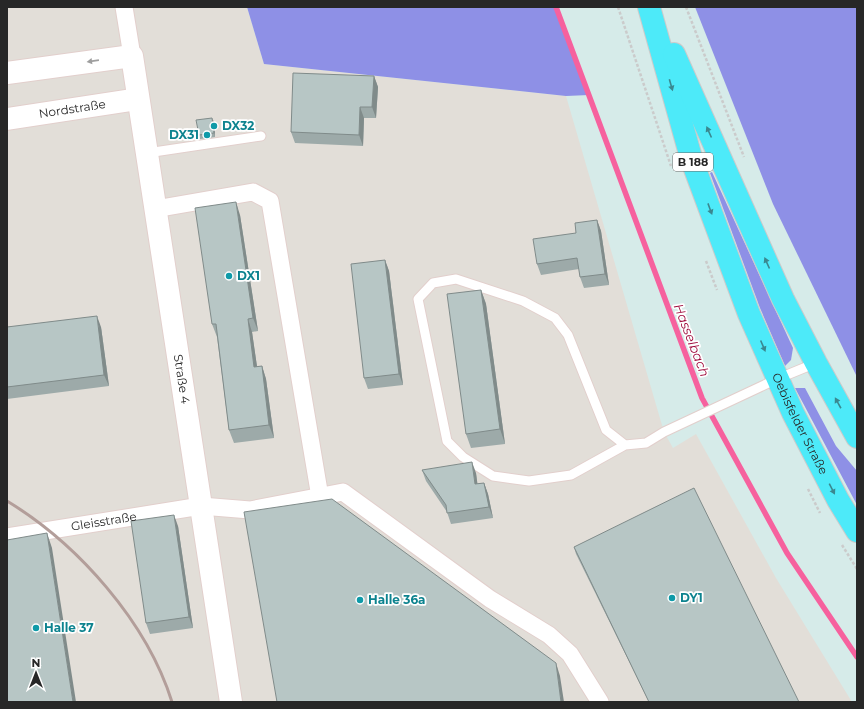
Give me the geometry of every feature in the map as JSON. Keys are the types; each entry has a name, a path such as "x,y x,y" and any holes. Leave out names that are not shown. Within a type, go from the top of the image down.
{"main road":[{"name":"Oebisfelder Straße","path":"649,7 692,161 749,314 777,379 838,500 857,530"},
{"name":"B 188","path":"652,7 783,299 857,437"}],"street":[{"path":"7,73 132,56 124,7"},
{"name":"Straße 4","path":"132,56 231,702"},
{"name":"Nordstraße","path":"7,120 138,99"},
{"path":"155,209 253,192 270,201 320,497"},
{"name":"Gleisstraße","path":"7,537 201,506 250,510 343,492 490,599 549,635 570,654 600,702"}],"lane":[{"path":"147,153 261,136"},
{"path":"625,445 606,430 568,334 555,318 523,301 456,279 433,283 418,299 447,441 463,458 493,476 529,481 571,475 625,445 646,442 777,379 816,363"}],"path":[{"path":"686,7 745,160"}],"shaded area":[{"path":"7,7 247,7 264,64 566,96 664,432 673,448 696,434 776,578 852,702 7,702"},
{"path":"247,7 556,7 589,95 566,96 264,64"},
{"path":"695,7 857,7 857,377 773,204"},
{"path":"712,172 793,348 791,360 785,366 760,308 710,173"},
{"path":"795,388 805,388 836,446 857,471 857,505"}],"building":[{"path":"293,73 374,76 372,107 360,107 359,135 291,132"},
{"path":"212,118 214,133 199,135 196,120"},
{"path":"236,202 253,318 248,319 254,367 262,366 269,425 229,430 216,324 212,324 195,208"},
{"path":"597,220 605,274 580,277 577,258 537,264 533,239 576,233 575,223"},
{"path":"385,260 399,374 364,378 351,264"},
{"path":"481,290 500,429 466,434 447,294"},
{"path":"97,316 104,375 7,387 7,327"},
{"path":"472,462 475,484 484,483 489,507 447,513 446,505 422,470"},
{"name":"DY1","path":"694,488 799,702 649,702 574,547"},
{"name":"Halle 36a","path":"332,499 556,663 561,702 277,702 244,512"},
{"path":"174,515 189,617 146,623 131,521"},
{"name":"Halle 37","path":"47,533 73,702 7,702 7,540"}],"waterway":[{"name":"Hasselbach","path":"556,7 702,398 787,553 857,657"}],"railway":[{"path":"7,501 59,539 84,562 107,588 128,615 146,643 161,672 172,702"}],"place":[{"name":"DX32","path":"214,126"},
{"name":"DX31","path":"207,135"},
{"name":"DX1","path":"229,276"},
{"name":"DY1","path":"672,598"},
{"name":"Halle 36a","path":"360,600"},
{"name":"Halle 37","path":"36,628"}]}
